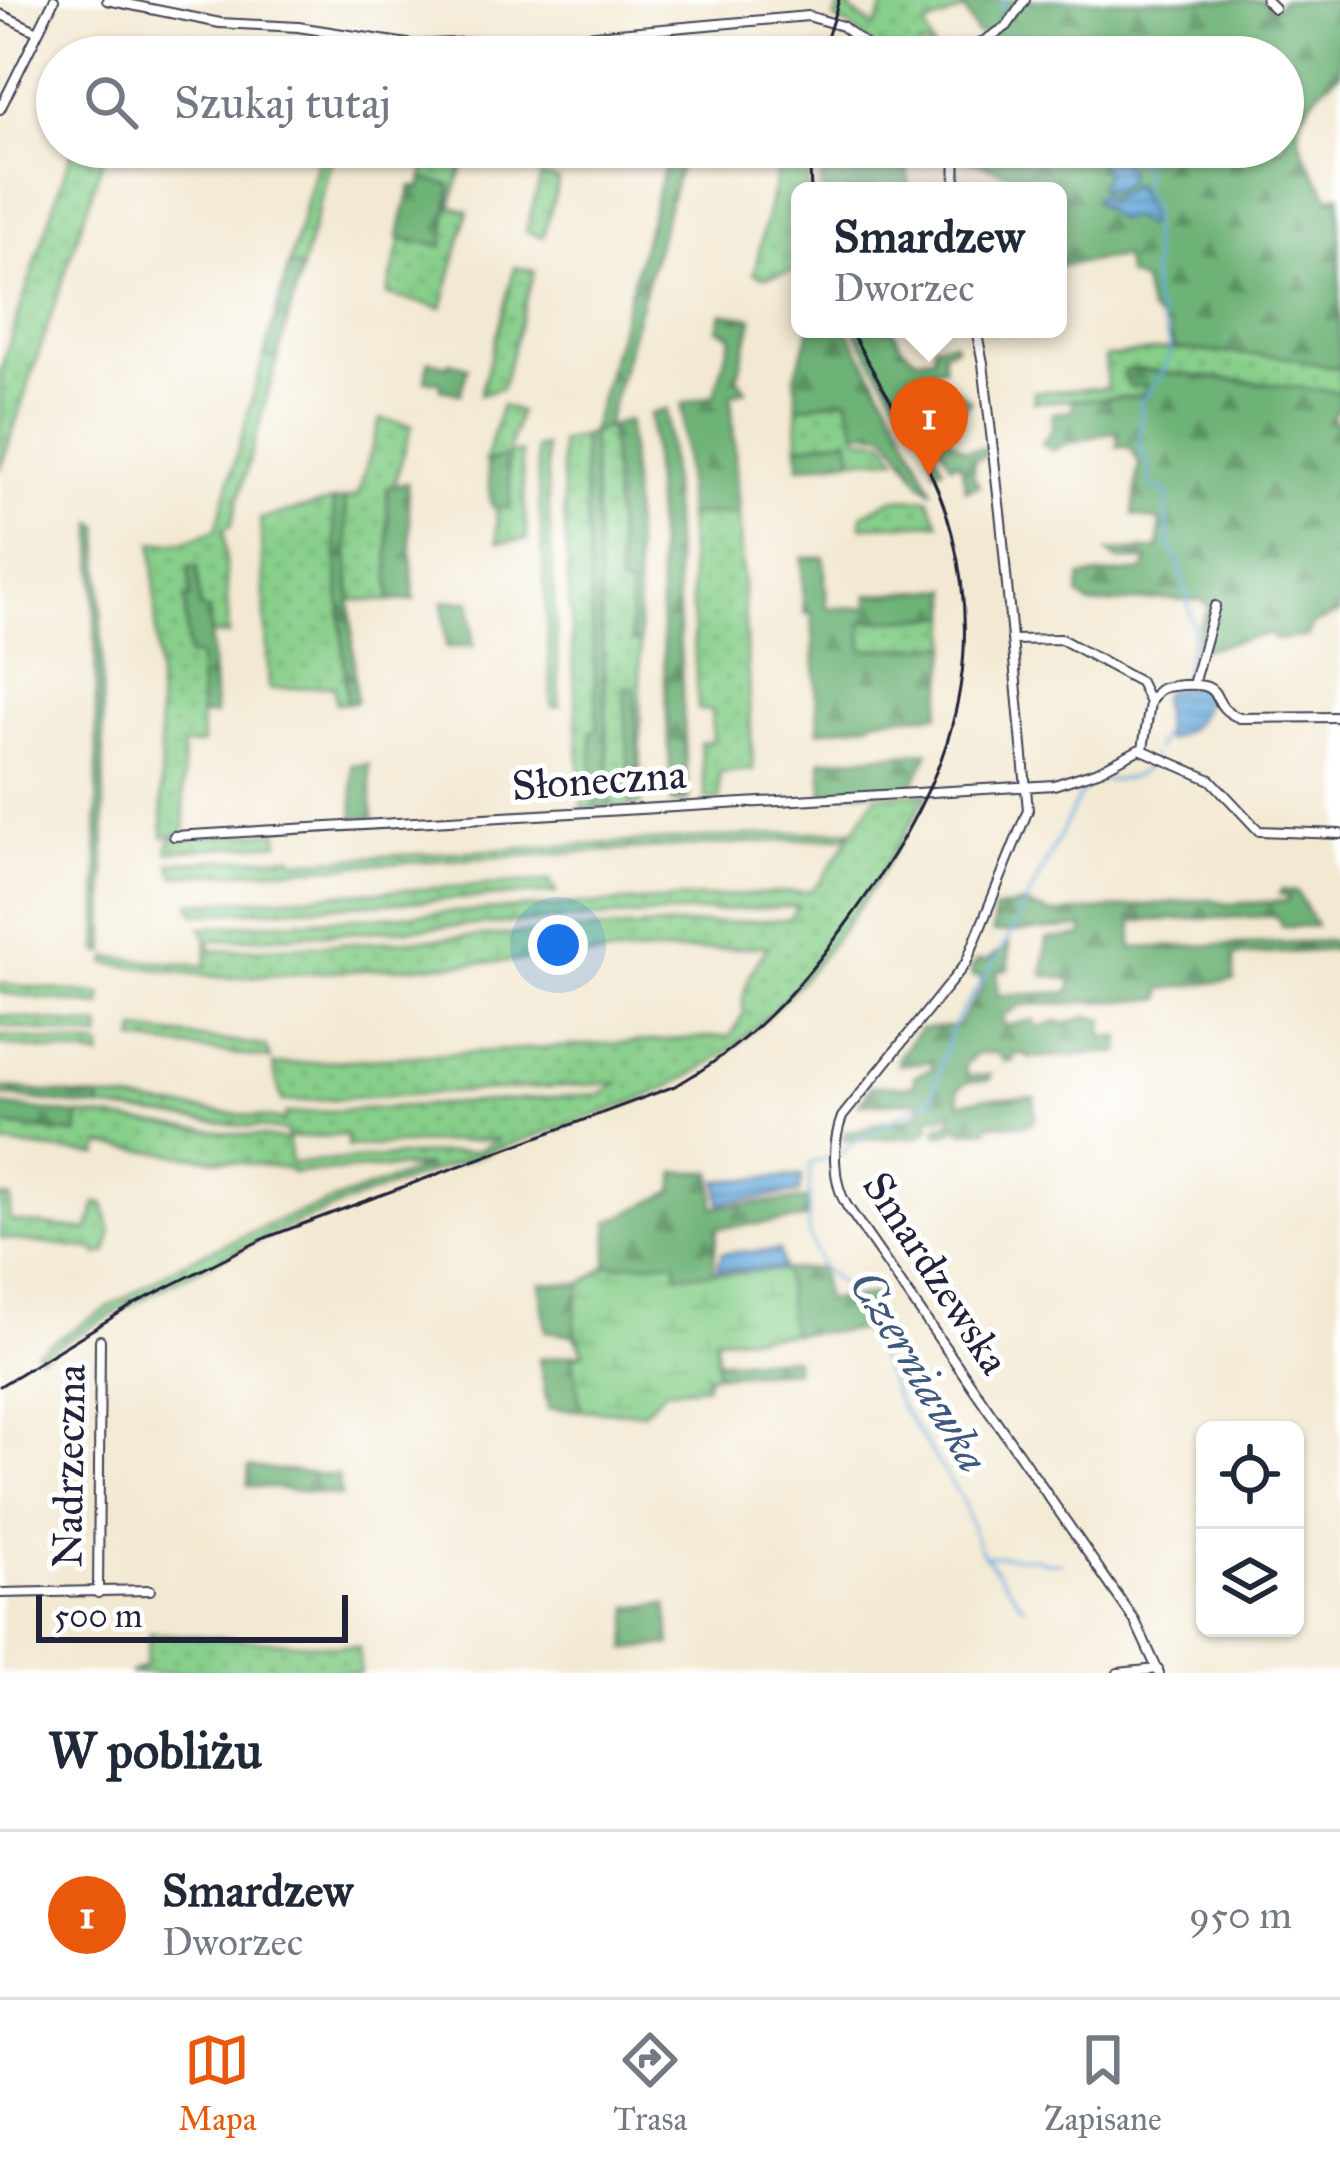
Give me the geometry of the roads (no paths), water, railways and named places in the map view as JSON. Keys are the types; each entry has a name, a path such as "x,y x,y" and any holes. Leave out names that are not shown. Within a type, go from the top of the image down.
{"street":[{"path":"36,36 54,0"},
{"path":"107,0 220,23 356,36"},
{"path":"992,36 1007,26 1025,0"},
{"path":"0,14 38,32"},
{"path":"584,36 798,16 832,21 852,36"},
{"path":"0,109 36,36"},
{"name":"Smardzewska","path":"978,338 1028,784 1025,821 966,963 842,1117 836,1140 838,1186 847,1206 1135,1621 1159,1671"},
{"path":"1194,682 1215,605"},
{"path":"1013,640 1061,639 1140,682 1150,703"},
{"path":"1340,717 1240,718 1229,714 1210,687 1194,682 1164,687 1150,703 1143,749 1211,780 1262,832 1340,834"},
{"name":"Słoneczna","path":"174,836 1062,784 1143,749"},
{"name":"Nadrzeczna","path":"98,1592 100,1340"},
{"path":"0,1593 150,1590"},
{"path":"1118,1673 1159,1671"}],"water":[{"path":"1102,168 1125,168 1127,180 1113,192 1100,190 1106,173"},
{"path":"1133,184 1147,212 1145,226 1131,217 1117,220 1093,200 1099,195 1109,200"},
{"path":"1198,686 1208,691 1199,716 1182,733 1165,740 1161,695 1166,690"},
{"path":"802,1176 799,1193 720,1203 718,1181"},
{"path":"779,1250 783,1269 717,1271 722,1253"}],"waterway":[{"name":"Czerniawka","path":"1003,0 1004,21"},
{"name":"Czerniawka","path":"1007,31 1010,36"},
{"name":"Czerniawka","path":"1141,168 1141,189 1151,209 1153,298 1171,347 1166,368 1141,401 1140,450 1149,464 1151,486 1167,492 1168,541 1179,563 1194,628 1183,682"},
{"path":"1155,750 1163,732"},
{"name":"Czerniawka","path":"840,1155 861,1137 932,1098 951,1029 1006,943 1079,797 1092,780 1135,776 1152,757"},
{"name":"Czerniawka","path":"831,1156 810,1164 808,1232 821,1267 849,1291 898,1402 962,1499 980,1550 1024,1607"},
{"name":"Czerniawka","path":"986,1556 1061,1563"}],"railway":[{"path":"828,36 839,0"},
{"path":"810,168 811,182"},
{"path":"0,1386 136,1303 265,1238 675,1086 749,1035 809,972 878,878 929,787 947,741 965,643 962,590 944,505 921,453 855,338"}],"place":[{"name":"Smardzew","path":"929,476"}]}
